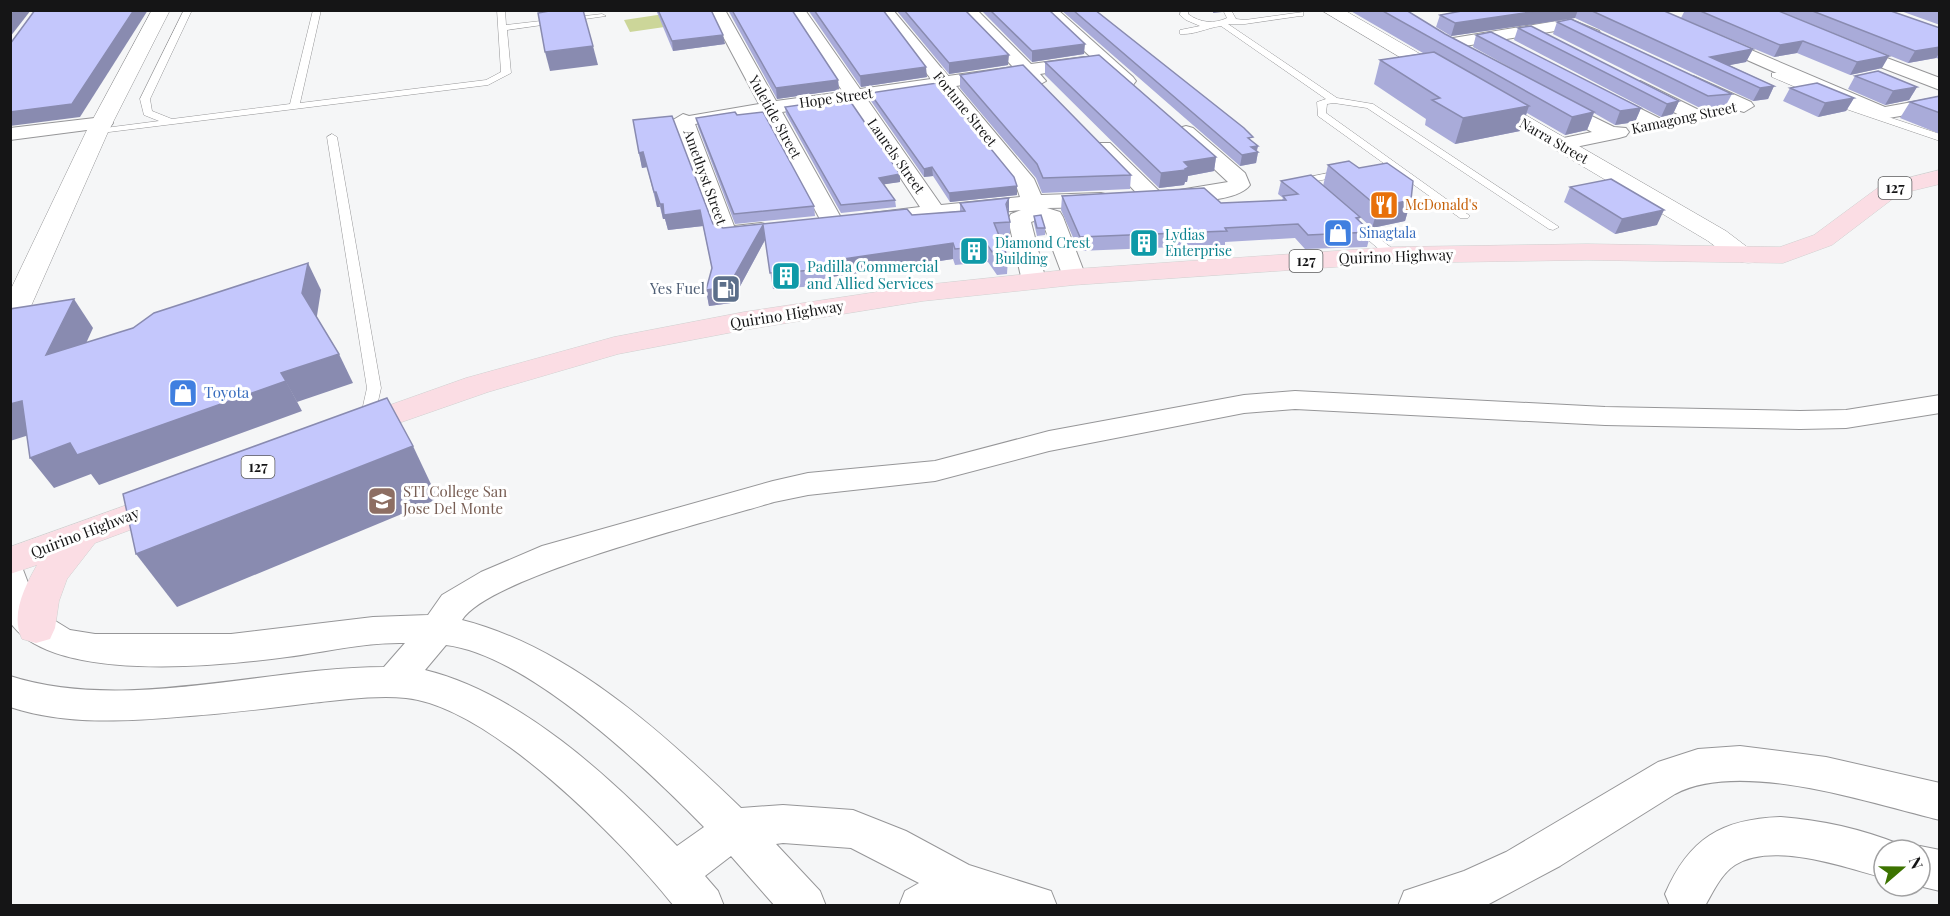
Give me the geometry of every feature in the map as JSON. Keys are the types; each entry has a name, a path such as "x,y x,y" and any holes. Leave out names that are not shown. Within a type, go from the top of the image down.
{"main road":[{"name":"Quirino Highway","path":"321,441 497,379 614,346 834,306 1074,277 1393,255 1587,252 1783,255 1808,248 1840,230 1891,189 1940,177"},
{"name":"Quirino Highway","path":"10,561 200,490"},
{"path":"36,628 38,602 48,577 83,534"}],"street":[{"path":"10,322 100,128 161,10"},
{"name":"Yuletide Street","path":"717,10 770,108 823,224 935,213"},
{"name":"Laurels Street","path":"797,10 935,213"},
{"name":"Fortune Street","path":"884,10 1026,184 1035,207 1052,217 1074,277"},
{"path":"968,10 1053,96"},
{"path":"1048,10 1138,90"},
{"name":"Narra Street","path":"1330,10 1718,236 1746,256"},
{"path":"1642,10 1883,113 1940,103"},
{"path":"1447,44 1569,24 1610,43"},
{"path":"1528,30 1559,46"},
{"path":"1427,33 1477,61"},
{"path":"1490,37 1521,53"},
{"path":"1830,41 1940,85"},
{"name":"Hope Street","path":"662,124 1102,59"},
{"name":"Kamagong Street","path":"1561,144 1744,106 1672,72"},
{"path":"1623,78 1696,116"},
{"path":"1583,86 1656,124"},
{"path":"1539,94 1610,134"},
{"name":"Amethyst Street","path":"684,120 726,234 780,228"},
{"path":"935,213 1153,197 1229,190 1239,185 1237,178 1174,122"},
{"path":"10,134 100,128"},
{"path":"1086,130 1153,197"},
{"path":"1034,281 1019,219 1035,207"},
{"path":"394,681 439,628 454,604 493,580 554,555 772,492 808,484 935,471 1049,441 1244,404 1295,400 1352,401 1594,415 1800,420 1846,419 1940,404"},
{"path":"10,576 17,602 36,628 54,639 102,650 180,651 262,647 368,632 439,628 480,638 529,660 583,697 658,757 735,828 804,906"},
{"path":"10,691 67,703 167,704 277,694 342,684 394,681 442,691 466,701 504,724 619,814 676,873 702,906"},
{"path":"1443,903 1566,838 1658,780 1710,764 1772,765 1940,802"},
{"path":"676,873 735,828 783,824 853,829 891,845 960,883 1035,906"},
{"path":"1687,894 1719,850 1749,839 1778,836 1803,838 1872,855"},
{"path":"921,906 960,883"}],"lane":[{"path":"180,122 160,120 147,113 145,99 188,10"},
{"path":"294,107 316,10"},
{"path":"100,128 180,122 488,82 506,73 501,10"},
{"path":"1185,10 1186,17 1209,24 1322,102 1334,100 1370,106 1553,227"},
{"path":"1183,32 1202,29 1209,24 1243,12"},
{"path":"1227,17 1245,22 1300,14"},
{"path":"504,28 602,16"},
{"path":"1227,17 1334,100"},
{"path":"1775,75 1852,108 1940,138"},
{"path":"1322,102 1321,114 1464,216"},
{"path":"332,137 374,388 366,424"},
{"path":"1330,201 1310,183 1318,178 1390,164"},
{"path":"1348,217 1393,255"}],"green space":[{"path":"684,11 692,23 630,32 624,20"}],"building":[{"path":"35,10 134,10 72,104 10,112 10,44"},
{"path":"555,10 583,10 593,46 545,52 538,13"},
{"path":"658,10 711,10 723,35 672,41"},
{"path":"732,10 792,10 838,80 776,88"},
{"path":"814,10 883,10 926,67 860,76"},
{"path":"904,10 965,10 1009,55 949,63"},
{"path":"990,10 1049,10 1085,44 1032,51"},
{"path":"1073,10 1095,10 1244,128 1253,137 1248,138 1258,146 1251,147 1258,152 1242,155"},
{"path":"1381,10 1406,10 1445,34 1594,112 1572,117"},
{"path":"1467,10 1545,10 1455,23 1440,15"},
{"path":"1590,10 1662,10 1753,49 1710,57 1774,86 1760,88"},
{"path":"1698,10 1776,10 1889,56 1857,62 1803,41 1780,45"},
{"path":"1810,10 1888,10 1940,28 1940,47 1915,51"},
{"path":"1571,19 1732,94 1708,96 1557,22"},
{"path":"1531,26 1679,101 1667,104 1518,28"},
{"path":"1491,32 1641,108 1620,111 1476,35"},
{"path":"1434,52 1529,106 1463,118 1432,100 1440,98 1380,60"},
{"path":"1099,55 1216,157 1184,162 1189,167 1186,170 1161,173 1045,62"},
{"path":"1023,65 1131,175 1043,178 1037,164 960,75"},
{"path":"1878,71 1917,87 1893,91 1855,76"},
{"path":"937,83 1014,177 1017,186 949,193 932,167 924,169 870,93"},
{"path":"1817,83 1854,98 1825,103 1790,88"},
{"path":"1940,96 1940,113 1910,102"},
{"path":"848,98 900,174 879,178 895,200 841,205 785,107"},
{"path":"735,112 737,115 763,112 814,206 734,214 696,118"},
{"path":"672,116 713,224 723,228 907,209 912,215 965,211 960,203 1009,198 1006,204 1010,222 994,223 1008,258 997,259 988,246 955,249 953,243 829,261 831,269 770,273 763,225 728,287 706,290 712,268 700,210 664,215 663,204 660,204 654,192 643,152 639,153 633,120"},
{"path":"1349,161 1359,168 1387,163 1413,181 1411,200 1378,207 1328,165"},
{"path":"1311,175 1360,217 1356,218 1371,232 1308,235 1298,224 1225,228 1227,231 1080,237 1062,196 1204,188 1221,203 1286,200 1283,196 1298,194 1281,181"},
{"path":"1611,179 1664,210 1622,219 1570,187"},
{"path":"1041,215 1045,228 1037,228 1034,216"},
{"name":"Toyota","path":"308,263 302,293 339,354 281,373 286,381 77,455 70,443 30,458 22,401 10,404 10,309 74,299 46,355 133,328 154,313"},
{"path":"387,398 413,446 136,554 123,494"}],"place":[{"name":"McDonald's","path":"1384,205"},
{"name":"Sinagtala","path":"1338,233"},
{"name":"Lydias Enterprise","path":"1144,243"},
{"name":"Diamond Crest Building","path":"974,251"},
{"name":"Padilla Commercial and Allied Services","path":"786,276"},
{"name":"Yes Fuel","path":"726,289"},
{"name":"Toyota","path":"183,393"},
{"name":"STI College San Jose Del Monte","path":"382,501"}]}
